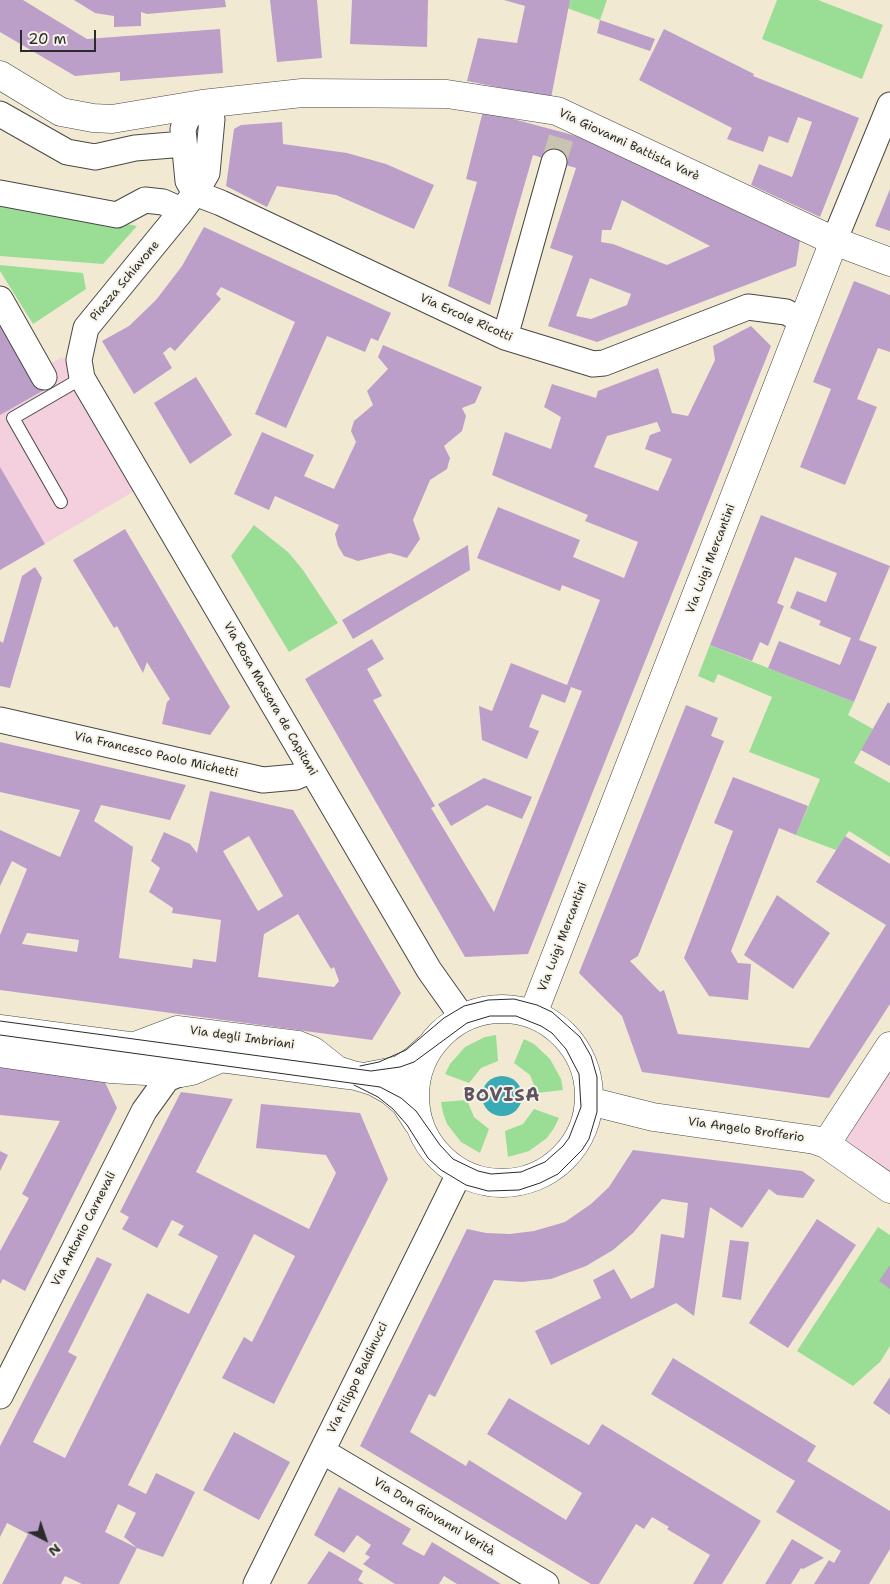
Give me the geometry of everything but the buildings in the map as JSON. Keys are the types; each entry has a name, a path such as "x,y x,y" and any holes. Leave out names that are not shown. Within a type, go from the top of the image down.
{"street":[{"path":"0,76 61,112 76,117 112,119 202,104"},
{"name":"Via Giovanni Battista Varè","path":"202,104 302,94 447,94 565,123 834,241 890,262"},
{"path":"195,193 188,181 183,129 187,119 202,104"},
{"name":"Piazza Schiavone","path":"82,378 79,360 86,328 195,193 207,173 210,158 212,119 202,104"},
{"name":"Via Luigi Mercantini","path":"533,1014 834,241 890,105"},
{"path":"0,114 67,152 95,157 136,148 184,144"},
{"path":"505,337 554,162"},
{"name":"Via Ercole Ricotti","path":"195,193 221,203 505,337 593,364 604,363 748,308 786,312 803,321"},
{"path":"0,194 117,215 145,200 163,202 172,206"},
{"path":"0,299 44,377"},
{"name":"Via Rosa Massara de Capitani","path":"82,378 429,970 463,1018"},
{"name":"Via Francesco Paolo Michetti","path":"0,720 263,780 296,777 311,770"},
{"path":"494,1009 520,1010 533,1014 561,1031 571,1043 586,1071 589,1101 583,1128 576,1142 566,1155 541,1175 526,1180 497,1184 471,1178 456,1171 443,1161 424,1136 415,1105 415,1084 422,1059 438,1037 463,1018 494,1009"},
{"name":"Via degli Imbriani","path":"0,1029 352,1076 375,1076 400,1070 416,1060 438,1037"},
{"name":"Via degli Imbriani","path":"127,1046 142,1045 177,1030 306,1047 337,1070 374,1082 397,1095 409,1108 424,1136"},
{"path":"826,1144 890,1046"},
{"name":"Via degli Imbriani","path":"0,1053 110,1069 181,1073 192,1071 212,1061 229,1060"},
{"name":"Via Antonio Carnevali","path":"0,1396 144,1111 167,1079 181,1073"},
{"name":"Via Angelo Brofferio","path":"589,1101 653,1116 804,1138 826,1144 890,1189"},
{"name":"Via Filippo Baldinucci","path":"256,1584 456,1180 456,1171"},
{"name":"Via Don Giovanni Verità","path":"322,1451 546,1584"}],"lane":[{"path":"61,502 13,418 82,378"}],"shaded area":[{"path":"61,358 75,359 143,486 0,570 0,392"},
{"path":"890,1047 890,1188 833,1135"}],"green space":[{"path":"570,0 607,0 600,20 567,8"},
{"path":"777,0 818,0 883,25 862,79 762,39"},
{"path":"0,199 137,226 103,264 0,256"},
{"path":"0,265 83,273 86,289 33,324 0,271"},
{"path":"254,525 288,552 303,570 338,623 289,652 231,556"},
{"path":"710,645 854,702 848,715 873,729 854,763 890,783 890,857 849,831 836,850 796,835 820,779 749,752 772,697 718,674 714,683 698,676"},
{"path":"496,1035 498,1061 481,1068 469,1083 445,1074 450,1064 465,1047 485,1037"},
{"path":"524,1039 534,1044 550,1059 561,1079 563,1090 537,1093 530,1075 514,1063"},
{"path":"467,1100 474,1117 489,1129 480,1153 461,1142 447,1124 443,1113 441,1102"},
{"path":"534,1109 559,1118 554,1128 547,1138 529,1151 508,1157 505,1131 523,1124"},
{"path":"878,1227 890,1235 890,1346 880,1362 853,1386 797,1351"}],"water":[{"path":"502,1076 516,1082 522,1096 516,1110 502,1116 488,1110 482,1096 488,1082"}],"tunnel":[{"path":"554,162 563,132"}],"tram line":[{"path":"354,1085 378,1097 393,1109 407,1125 428,1158 441,1170 466,1185 488,1191 519,1190 558,1174 582,1150 589,1139 597,1112 597,1077 591,1056 580,1037 552,1012 537,1005 514,999 488,1000 464,1006 444,1018 406,1050 379,1062 360,1066"},
{"path":"0,1021 371,1071 400,1067 414,1062 467,1023 490,1016 516,1016 541,1026 552,1033 566,1049 579,1074 581,1107 569,1138 545,1162 521,1172 491,1174 478,1171 453,1159 440,1145 416,1111 401,1098 380,1087 0,1035"}],"district":[{"name":"BOVISA","path":"502,1096"}]}
